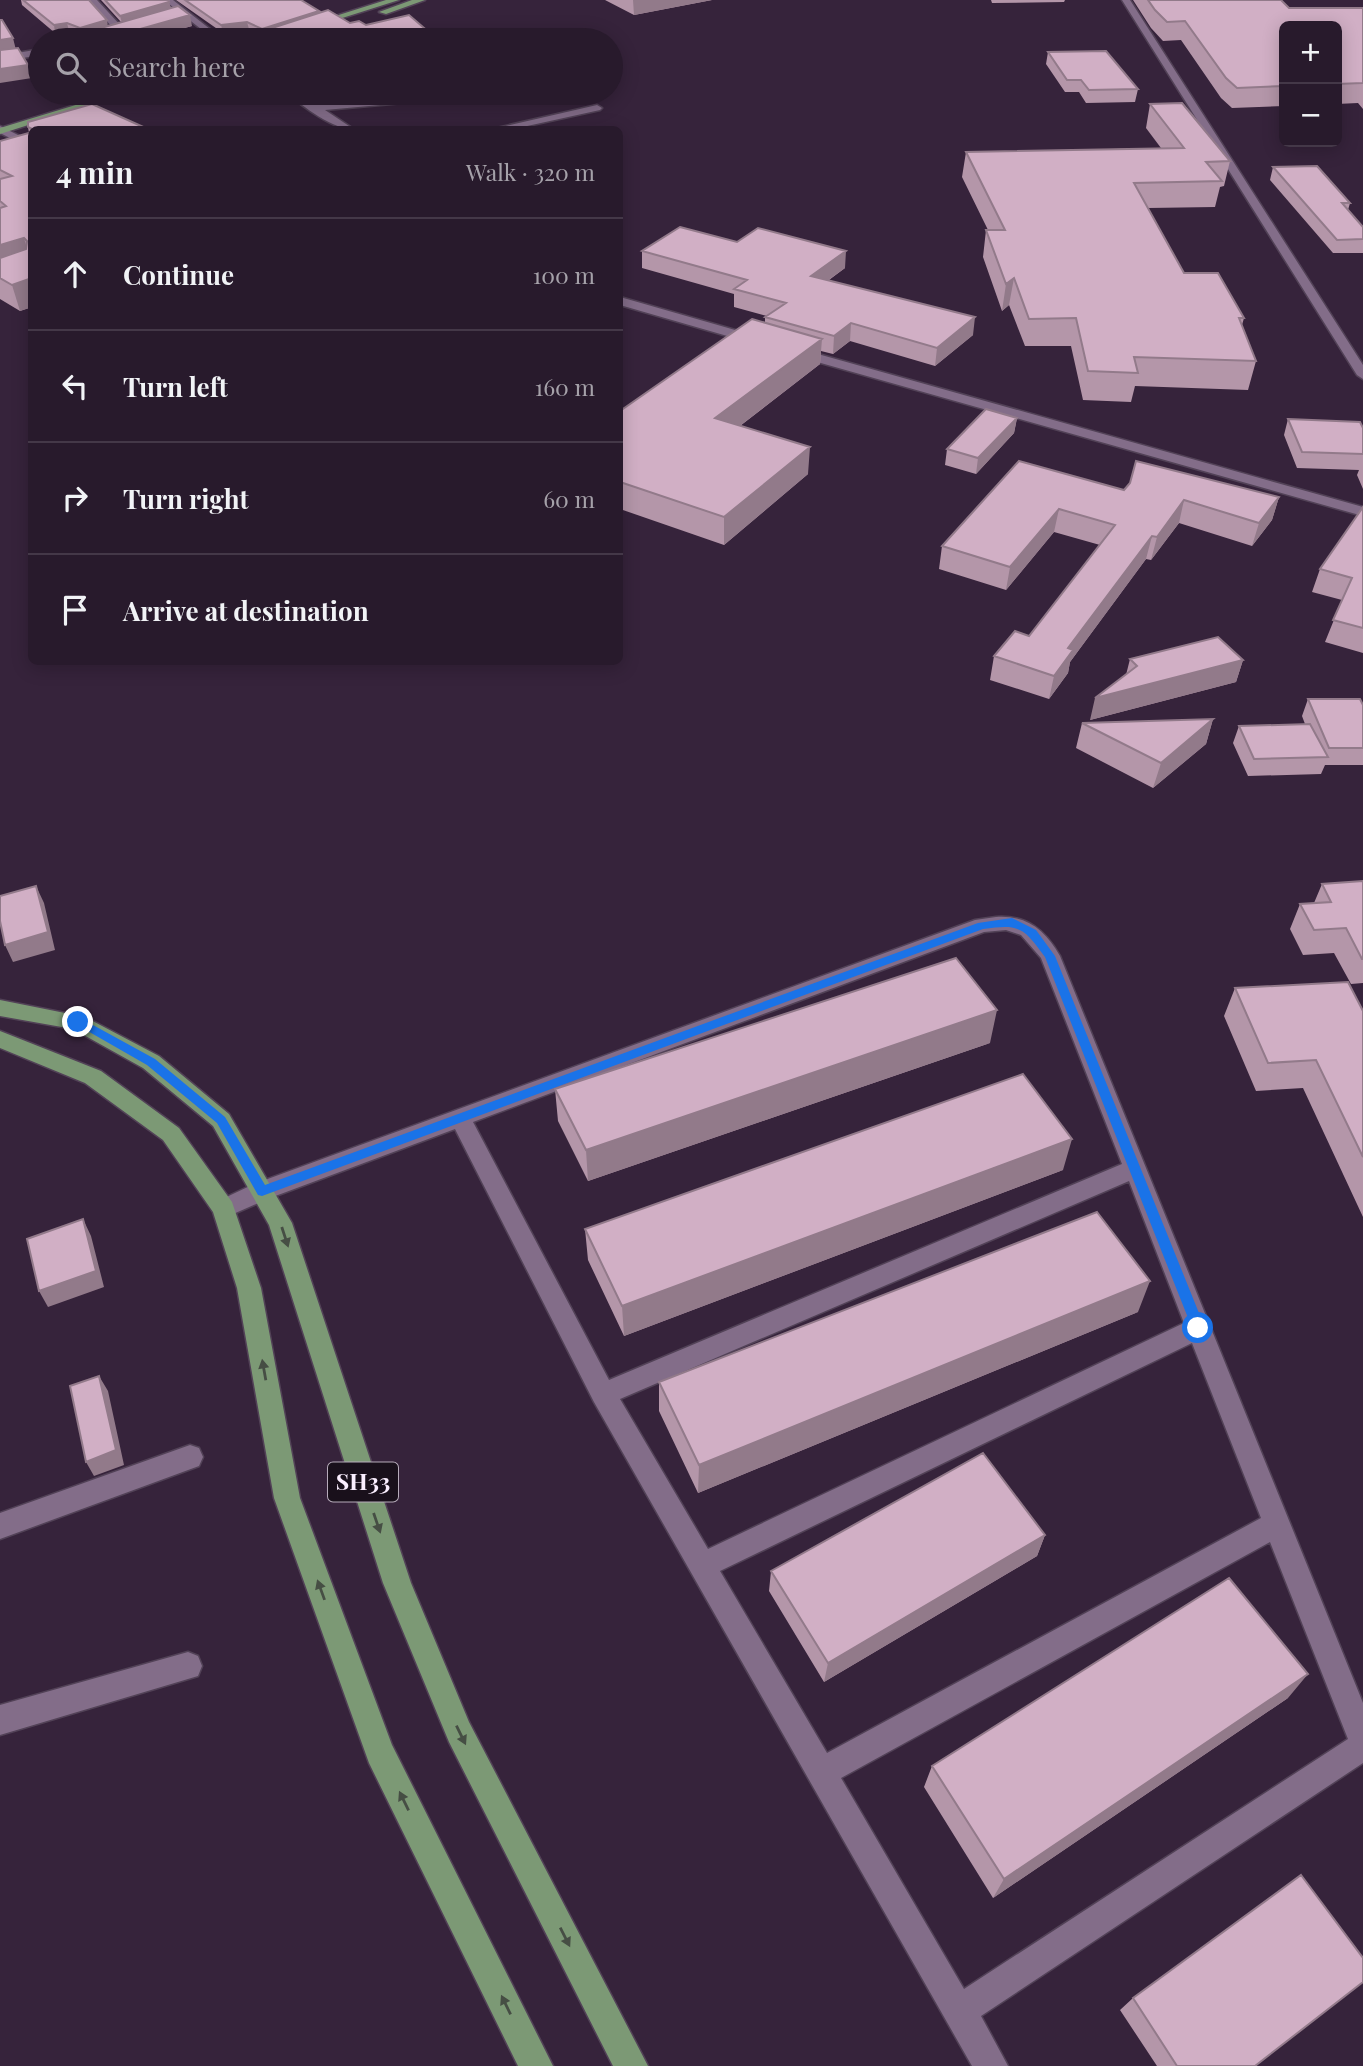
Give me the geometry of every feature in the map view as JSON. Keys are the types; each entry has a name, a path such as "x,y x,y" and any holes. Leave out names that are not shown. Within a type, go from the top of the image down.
{"main road":[{"path":"303,28 395,0"},
{"path":"331,28 421,0"},
{"path":"0,128 62,105"},
{"path":"0,128 81,105"},
{"name":"SH33","path":"0,1008 78,1022 151,1062 221,1120 280,1223 397,1583 459,1732 631,2066"},
{"path":"0,1039 93,1077 171,1134 224,1209 249,1288 292,1511 380,1752 536,2066"}],"street":[{"path":"92,0 118,28"},
{"path":"168,0 204,28"},
{"path":"1126,0 1363,375"},
{"path":"169,14 182,11"},
{"path":"122,28 132,25"},
{"path":"0,59 28,54"},
{"path":"308,105 342,126"},
{"path":"312,108 346,105"},
{"path":"513,126 597,108"},
{"path":"0,128 28,144"},
{"path":"623,302 1363,512"},
{"path":"224,1209 262,1191 982,925 1012,921 1032,932 1050,956 1363,1740"},
{"path":"460,1118 603,1394 991,2066"},
{"path":"603,1394 1134,1169"},
{"path":"702,1566 1198,1328"},
{"path":"0,1526 190,1457"},
{"path":"821,1773 1276,1524"},
{"path":"0,1720 188,1666"},
{"path":"958,2012 1363,1746"}],"building":[{"path":"23,0 89,0 107,20 80,28 67,23 54,25"},
{"path":"105,0 168,0 169,2 120,16"},
{"path":"185,0 301,0 319,11 265,28 247,22 221,25"},
{"path":"1148,0 1281,0 1289,8 1363,8 1363,83 1342,84 1342,21 1279,21 1279,86 1237,88 1226,78 1185,21 1167,22"},
{"path":"178,6 190,15 144,28 101,28"},
{"path":"328,10 350,23 359,21 366,25 409,15 424,28 272,28"},
{"path":"2,20 13,38 0,40"},
{"path":"18,48 28,65 0,69 0,50"},
{"path":"1106,51 1138,89 1089,90 1081,80 1067,80 1048,52"},
{"path":"1182,103 1230,161 1206,162 1222,181 1134,183 1184,273 1218,273 1244,318 1239,318 1256,361 1134,357 1138,373 1088,371 1076,318 1029,319 1014,278 1006,284 986,230 1005,230 966,152 1184,148 1150,104"},
{"path":"94,105 141,126 28,126 28,122"},
{"path":"28,133 28,279 12,285 0,278 0,258 26,249 27,241 24,238 0,245 0,208 6,206 0,201 0,179 12,176 0,170 0,141"},
{"path":"1317,166 1350,203 1342,203 1363,227 1363,239 1337,240 1273,167"},
{"path":"680,227 737,242 758,228 846,251 811,276 975,317 937,348 851,323 834,336 765,317 786,303 734,289 747,280 642,251"},
{"path":"752,319 822,339 715,418 810,447 724,517 623,483 623,409"},
{"path":"986,409 1017,418 978,458 947,449"},
{"path":"1288,419 1360,422 1363,428 1363,454 1302,452"},
{"path":"1019,461 1124,490 1130,483 1136,461 1279,497 1259,523 1184,500 1157,537 1152,536 1068,648 1073,650 1054,676 994,656 1015,631 1029,636 1115,525 1059,509 1010,567 942,546"},
{"path":"1363,507 1363,628 1333,620 1352,578 1320,569"},
{"path":"1218,637 1243,660 1095,698 1137,666 1130,659"},
{"path":"1308,699 1360,699 1363,705 1363,748 1329,748"},
{"path":"1213,719 1161,763 1082,723"},
{"path":"1310,724 1328,757 1254,759 1239,726"},
{"path":"1363,881 1362,959 1346,928 1314,930 1300,904 1331,902 1322,884"},
{"path":"36,886 48,932 5,945 0,921 0,896"},
{"path":"956,958 997,1010 586,1150 555,1089"},
{"path":"1348,982 1363,1011 1363,1157 1316,1060 1268,1063 1235,988"},
{"path":"1023,1074 1072,1139 622,1306 585,1229"},
{"path":"1097,1212 1150,1281 699,1465 659,1382"},
{"path":"83,1219 96,1271 39,1291 27,1239"},
{"path":"99,1376 116,1450 86,1462 70,1386"},
{"path":"983,1453 1045,1535 828,1663 771,1571"},
{"path":"1229,1578 1308,1674 1004,1879 932,1766"},
{"path":"1301,1875 1363,1958 1363,1982 1255,2066 1177,2066 1133,1998"}],"route":[{"path":"78,1022 151,1062 221,1120 262,1191 982,925 1012,921 1032,932 1050,956 1198,1328"}]}
